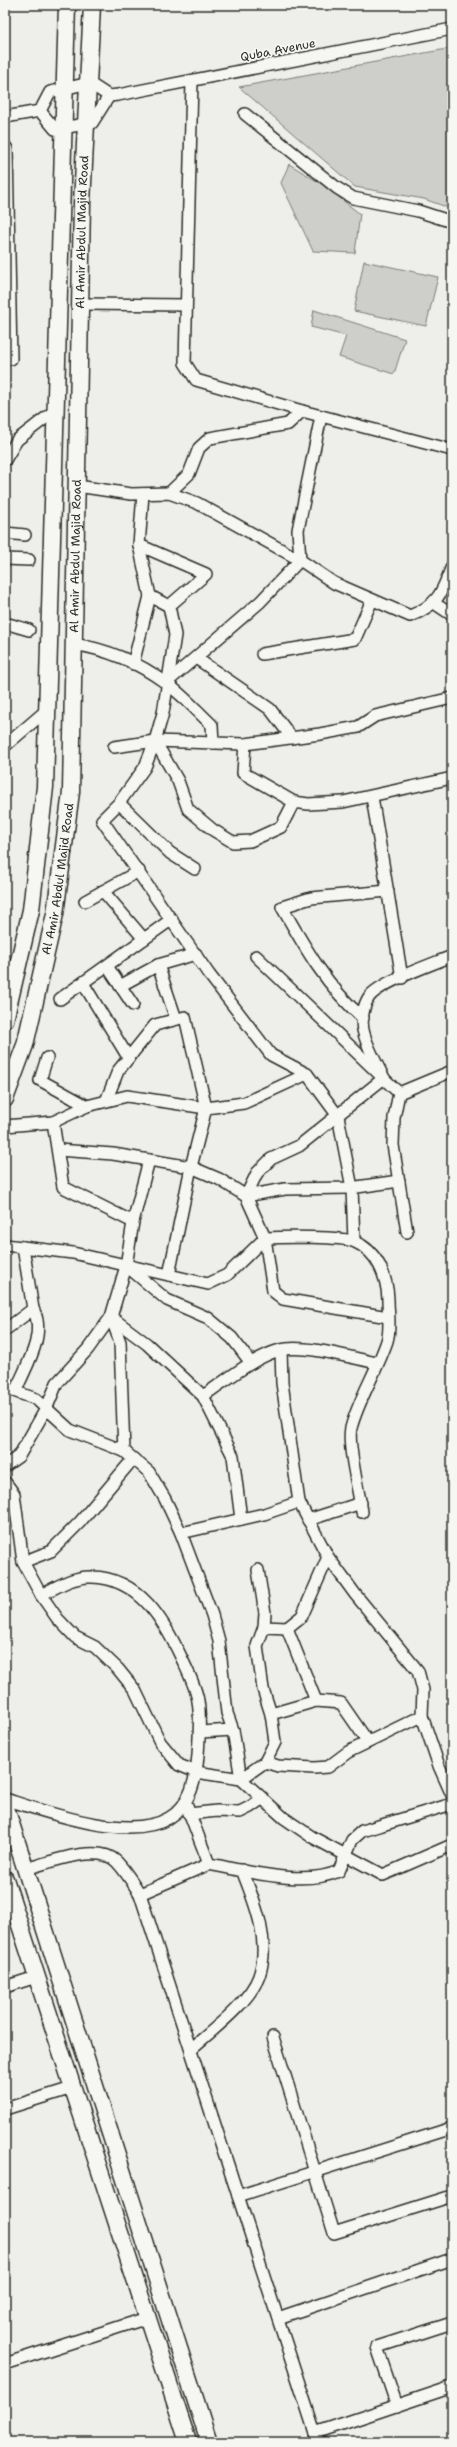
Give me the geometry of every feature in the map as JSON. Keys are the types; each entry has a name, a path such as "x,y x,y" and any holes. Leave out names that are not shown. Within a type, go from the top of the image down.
{"main road":[{"name":"Al Amir Abdul Majid Road","path":"5,1020 31,910 45,787 57,408 67,5"},
{"name":"Al Amir Abdul Majid Road","path":"5,1099 24,1045 55,914 71,792 80,304 85,124 89,83 92,5"},
{"path":"58,359 79,360"},
{"path":"5,1805 209,2442"},
{"path":"5,1882 188,2442"},
{"path":"72,2088 94,2083"},
{"path":"112,2209 112,2197 114,2193 119,2192 123,2195 127,2209 145,2243"},
{"path":"157,2350 181,2393 187,2391 187,2374"},
{"path":"182,2425 182,2410 191,2409 195,2414 202,2435 209,2442"}],"street":[{"name":"Quba Avenue","path":"109,96 452,29"},
{"path":"192,81 185,363 196,380 302,411 452,450"},
{"path":"89,83 109,96 92,123 55,129 40,111 50,92 66,88 89,83"},
{"path":"5,117 40,111"},
{"path":"245,114 337,188 353,198 418,211 452,222"},
{"path":"5,146 7,150 7,288 11,359"},
{"path":"80,304 186,305"},
{"path":"5,460 17,440 57,408"},
{"path":"169,493 189,474 199,448 210,438 288,424 302,411"},
{"path":"166,683 260,602 300,560 298,530 321,416"},
{"path":"77,486 131,494 169,493 197,503 300,560 334,583 410,616 426,610 434,603 443,590 452,566"},
{"path":"133,664 150,596 139,545 143,494"},
{"path":"5,533 25,535"},
{"path":"139,545 206,574 169,606"},
{"path":"5,559 29,560"},
{"path":"150,596 169,606"},
{"path":"262,654 355,639 372,600"},
{"path":"434,603 452,615"},
{"path":"169,606 175,635 166,683 163,713 155,741 146,767 119,803 102,820 196,954 271,1055 307,1074 338,1116 352,1188 354,1241"},
{"path":"5,623 30,630"},
{"path":"74,644 94,647 133,664 166,683 212,725 213,743"},
{"path":"196,658 270,709 292,738"},
{"path":"114,747 155,741 245,744 292,738 358,727 376,716 452,698"},
{"path":"5,746 48,709"},
{"path":"155,741 178,781 188,809 213,830 233,842 250,841 281,827 294,802"},
{"path":"245,744 243,773 294,802 343,802 372,797 452,778"},
{"path":"372,797 402,978"},
{"path":"119,803 170,853 195,869"},
{"path":"85,901 139,871"},
{"path":"104,891 144,939"},
{"path":"363,1018 333,989 313,962 282,907 311,898 388,891"},
{"path":"60,999 172,919"},
{"path":"120,986 158,965 196,954"},
{"path":"256,956 399,1093"},
{"path":"384,1078 369,1048 363,1029 364,1008 370,996 382,986 452,956"},
{"path":"158,965 176,1019"},
{"path":"107,966 133,1005"},
{"path":"83,983 128,1057"},
{"path":"106,1101 118,1071 128,1057 156,1025 185,1017 206,1108 191,1167 169,1275"},
{"path":"47,1058 40,1080 87,1106"},
{"path":"399,1093 452,1071"},
{"path":"5,1126 53,1122 87,1106 127,1096 206,1108 244,1103 307,1074"},
{"path":"246,1196 256,1173 271,1159 299,1146 384,1078"},
{"path":"399,1093 394,1118 393,1144 407,1232"},
{"path":"53,1122 63,1187 133,1222"},
{"path":"58,1150 114,1154 191,1167 219,1179 246,1196 265,1238 272,1291 283,1299 388,1317"},
{"path":"5,1466 19,1456 47,1407 57,1383 88,1348 111,1317 126,1266 133,1222 149,1160"},
{"path":"246,1196 285,1189 352,1188 399,1180"},
{"path":"5,1245 73,1253 208,1284 228,1275 265,1238 294,1237 354,1241 371,1251 382,1269 388,1292 388,1317 387,1340 351,1429 351,1447 361,1507 308,1520"},
{"path":"16,1390 36,1340 39,1319 33,1309 23,1247"},
{"path":"126,1266 167,1300 214,1323 232,1338 251,1363"},
{"path":"5,1330 33,1309"},
{"path":"111,1317 147,1344 203,1396 233,1456 241,1519"},
{"path":"111,1317 120,1342 124,1451"},
{"path":"203,1396 251,1363 280,1350 314,1350 378,1363"},
{"path":"280,1350 283,1390 299,1502 328,1557 355,1594 418,1671 423,1690 422,1716 439,1766 452,1796"},
{"path":"5,1388 16,1390 36,1399 47,1407 70,1430 124,1451 149,1472 165,1499 181,1533 200,1580 219,1641 227,1713 233,1730 241,1779"},
{"path":"22,1562 51,1551 80,1522 133,1459"},
{"path":"5,1482 14,1494 22,1562 41,1595 57,1618 75,1637 95,1647 118,1668 135,1690 160,1742 179,1765 196,1772 241,1779 284,1818 312,1837 382,1875 452,1845"},
{"path":"181,1533 241,1519 299,1502"},
{"path":"264,1627 287,1628 302,1616 328,1557"},
{"path":"241,1779 265,1762 275,1742 271,1714 263,1689 257,1646 264,1627 265,1613 258,1570"},
{"path":"41,1595 74,1578 91,1576 117,1580 130,1588 152,1608 169,1632 198,1701 200,1732 196,1772 188,1809 209,1864"},
{"path":"287,1628 316,1701"},
{"path":"271,1714 316,1701 341,1703 368,1742"},
{"path":"265,1762 278,1766 314,1768 328,1766 348,1752 422,1716"},
{"path":"200,1732 233,1730"},
{"path":"5,1799 38,1810 117,1828 137,1828 168,1819 188,1809 240,1812 263,1798"},
{"path":"140,1894 209,1864 300,1878 326,1877 339,1870 352,1840 362,1831 452,1804"},
{"path":"26,1869 69,1856 94,1853 115,1860 140,1894 317,2438 397,2406 452,2387"},
{"path":"191,2049 245,1998 259,1977 263,1958 263,1934 254,1900 242,1870"},
{"path":"5,1988 36,1977"},
{"path":"273,2037 316,2171 334,2233 452,2196"},
{"path":"5,2109 72,2088"},
{"path":"238,2196 452,2128"},
{"path":"278,2318 452,2259"},
{"path":"5,2364 147,2318"},
{"path":"397,2406 376,2347 452,2323"}],"shaded area":[{"path":"452,48 452,209 424,199 355,187 239,87"},
{"path":"289,164 322,184 360,214 355,253 313,251 281,183"},
{"path":"364,261 438,277 426,326 354,311"},
{"path":"314,310 405,339 394,374 339,357 346,336 311,327"}]}
